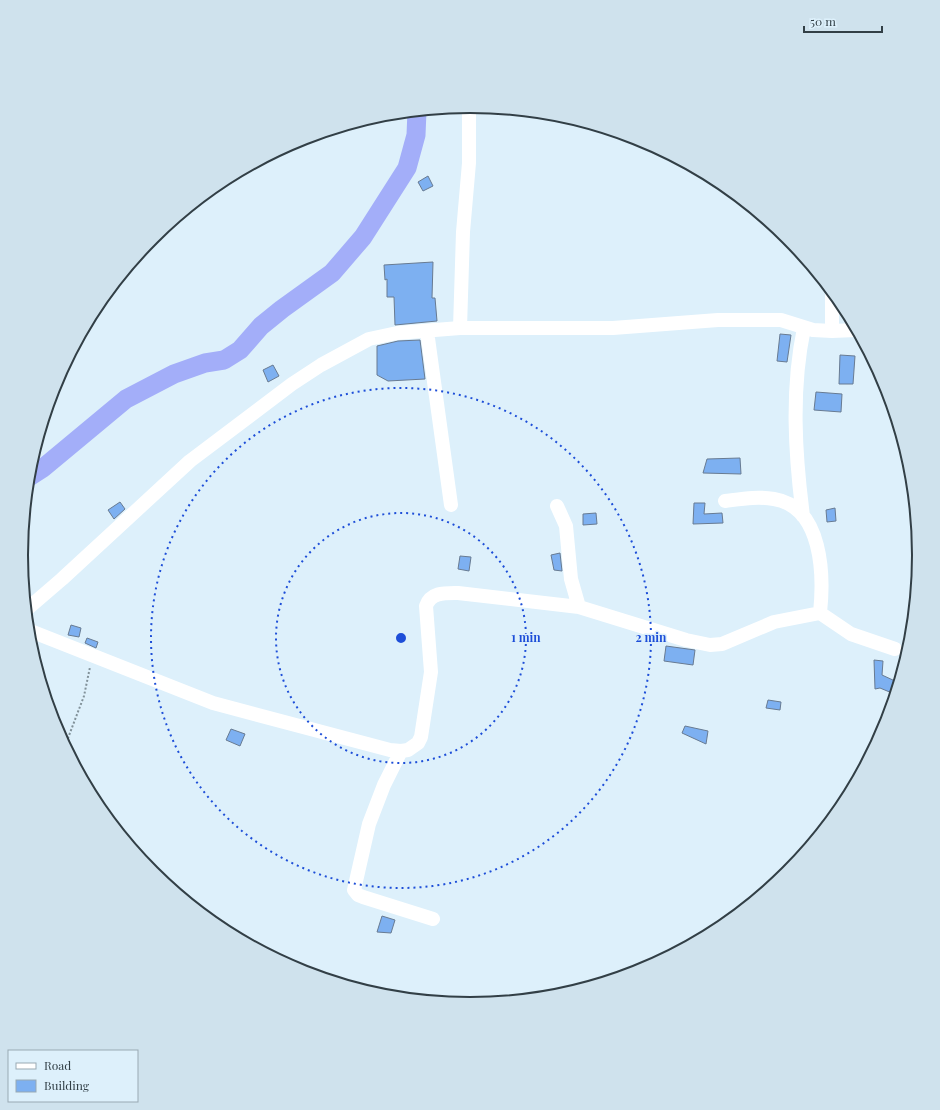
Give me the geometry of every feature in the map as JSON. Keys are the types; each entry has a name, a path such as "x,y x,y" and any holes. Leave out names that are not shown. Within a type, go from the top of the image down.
{"street":[{"path":"460,328 463,232 469,162 469,113"},
{"path":"832,301 832,331"},
{"path":"31,606 62,580 190,461 321,364 369,339 397,333 460,328 613,328 718,320 787,320 804,328 832,331 851,330"},
{"path":"803,516 797,469 796,396 798,358 804,328"},
{"path":"427,331 451,505"},
{"path":"725,502 753,498 775,499 792,506 803,516 816,538 819,552 822,593 820,613"},
{"path":"557,506 566,526 571,579 579,607"},
{"path":"35,633 213,703 390,750 401,751 408,750 418,743 424,721 431,672 426,606 431,598 441,593 458,593 579,607 686,640 710,644 722,644 774,622 820,613 850,634 895,649"},
{"path":"401,751 384,785 369,824 354,890 358,895 363,897 433,919"}],"path":[{"path":"69,738 85,691 92,656"}],"building":[{"path":"428,176 433,186 423,191 418,182"},
{"path":"433,262 432,298 435,298 437,321 395,325 394,297 387,297 387,279 385,280 384,265"},
{"path":"780,334 791,335 787,362 777,361"},
{"path":"420,340 425,379 388,381 377,375 377,346 398,341"},
{"path":"840,355 855,356 853,384 839,384"},
{"path":"273,365 279,376 268,382 263,370"},
{"path":"816,392 842,394 841,412 814,410"},
{"path":"740,458 741,474 703,473 707,459"},
{"path":"120,502 125,509 114,519 108,510"},
{"path":"694,503 705,503 704,514 722,513 723,523 693,524"},
{"path":"835,508 836,521 827,522 826,510"},
{"path":"596,513 597,524 583,525 583,514"},
{"path":"560,553 562,571 554,570 551,555"},
{"path":"460,556 471,557 469,571 458,569"},
{"path":"71,625 81,628 79,637 68,635"},
{"path":"87,638 98,642 96,648 85,643"},
{"path":"666,646 695,650 693,665 664,661"},
{"path":"874,660 883,661 882,675 894,680 890,692 880,688 875,689"},
{"path":"768,700 781,702 780,710 766,708"},
{"path":"685,726 708,731 706,744 682,733"},
{"path":"231,729 245,734 240,746 226,740"},
{"path":"382,916 395,920 391,933 377,932"}],"waterway":[{"path":"35,473 126,399 174,374 205,363 224,360 240,350 261,326 332,273 363,237 407,168 416,135 417,117"}]}
